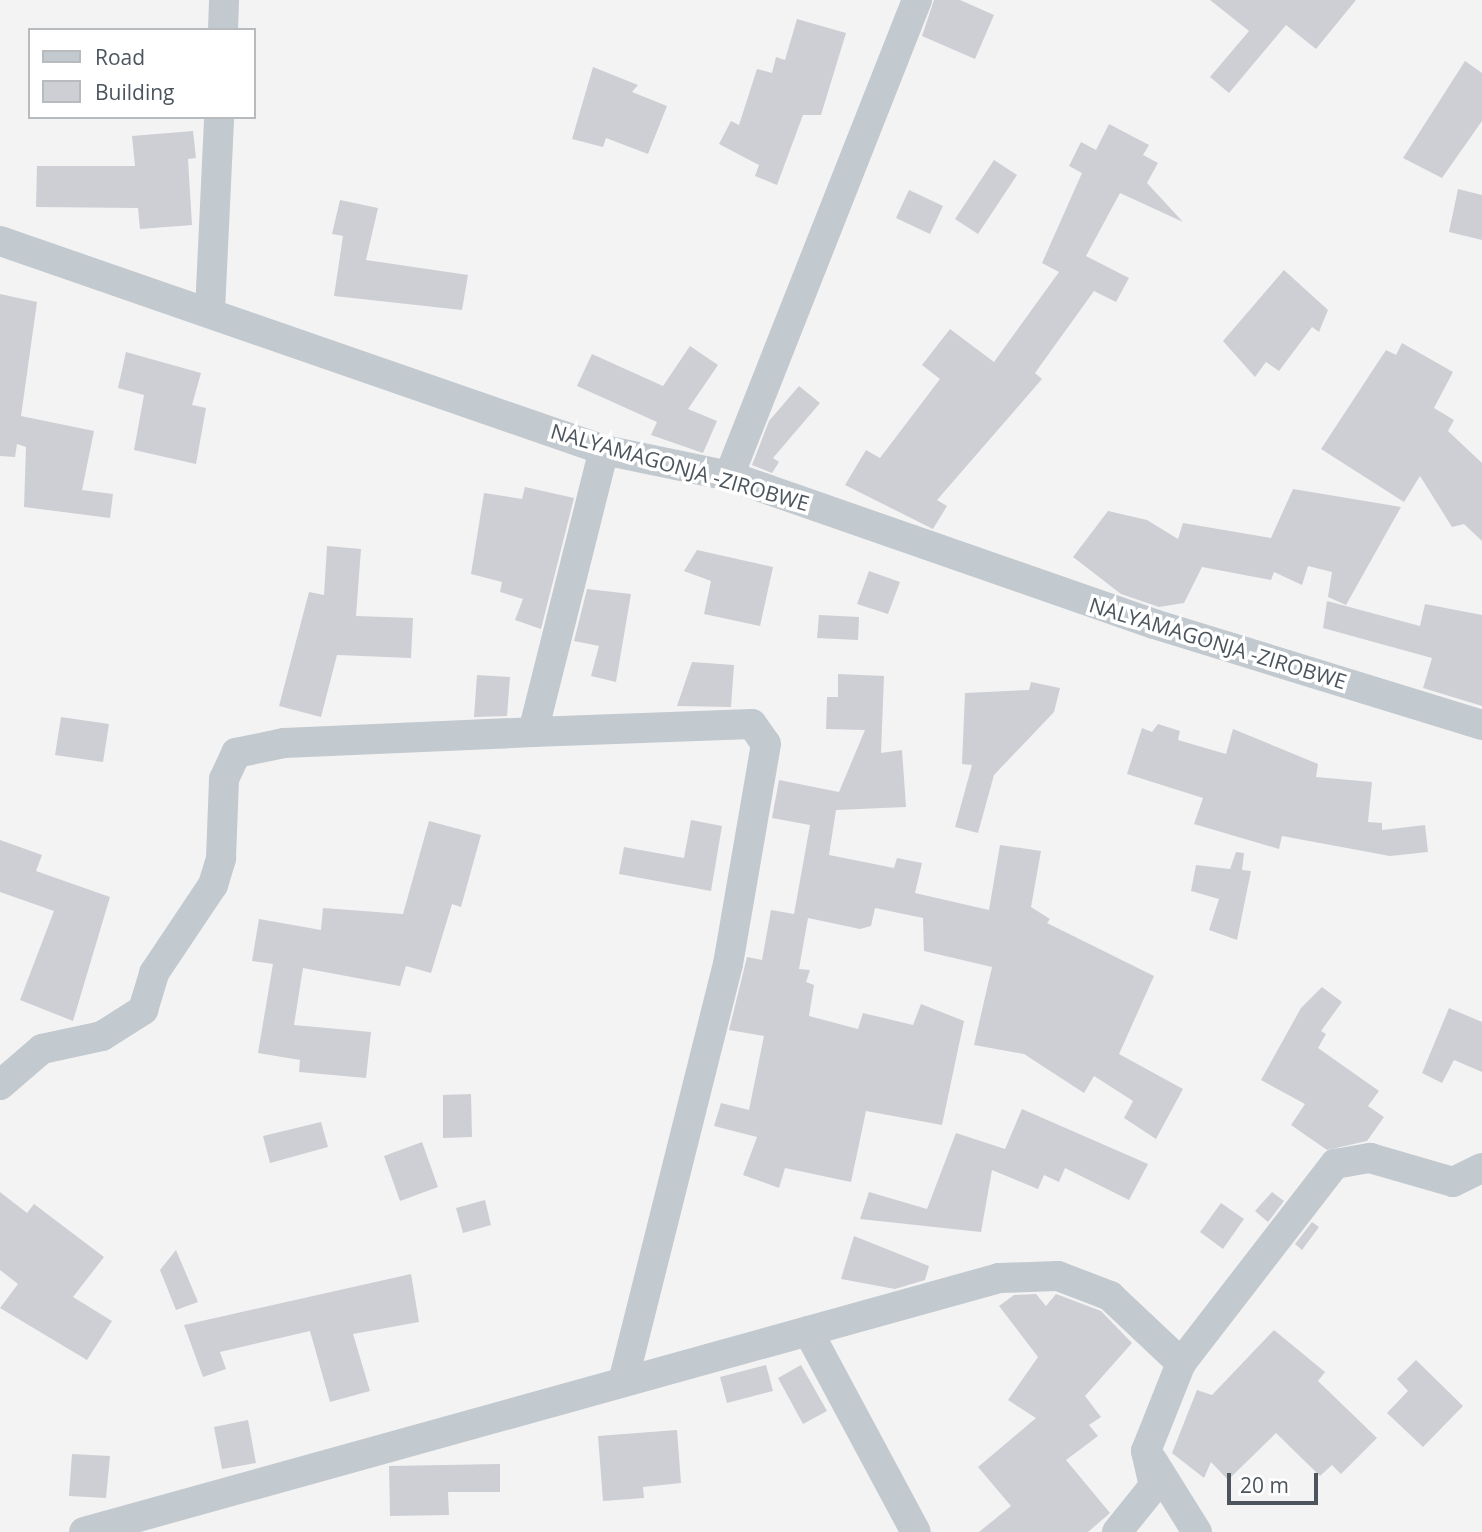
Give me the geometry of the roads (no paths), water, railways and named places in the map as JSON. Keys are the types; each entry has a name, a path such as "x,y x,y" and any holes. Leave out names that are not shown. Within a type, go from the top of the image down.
{"street":[{"path":"223,28 224,0"},
{"path":"729,477 918,0"},
{"path":"210,311 219,119"},
{"name":"NALYAMAGONJA -ZIROBWE","path":"0,240 604,450 729,477 1141,620 1482,725"},
{"path":"533,732 604,450"},
{"path":"0,1084 42,1049 102,1036 143,1010 154,973 213,885 221,858 224,779 236,752 284,743 752,724 766,744 728,964 624,1379"},
{"path":"1117,1532 1153,1486 1146,1451 1181,1363 1335,1164 1370,1158 1453,1182 1482,1168"},
{"path":"84,1532 624,1379 999,1278 1058,1276 1110,1296 1181,1363"},
{"path":"808,1331 916,1532"},
{"path":"1146,1451 1197,1532"}]}
